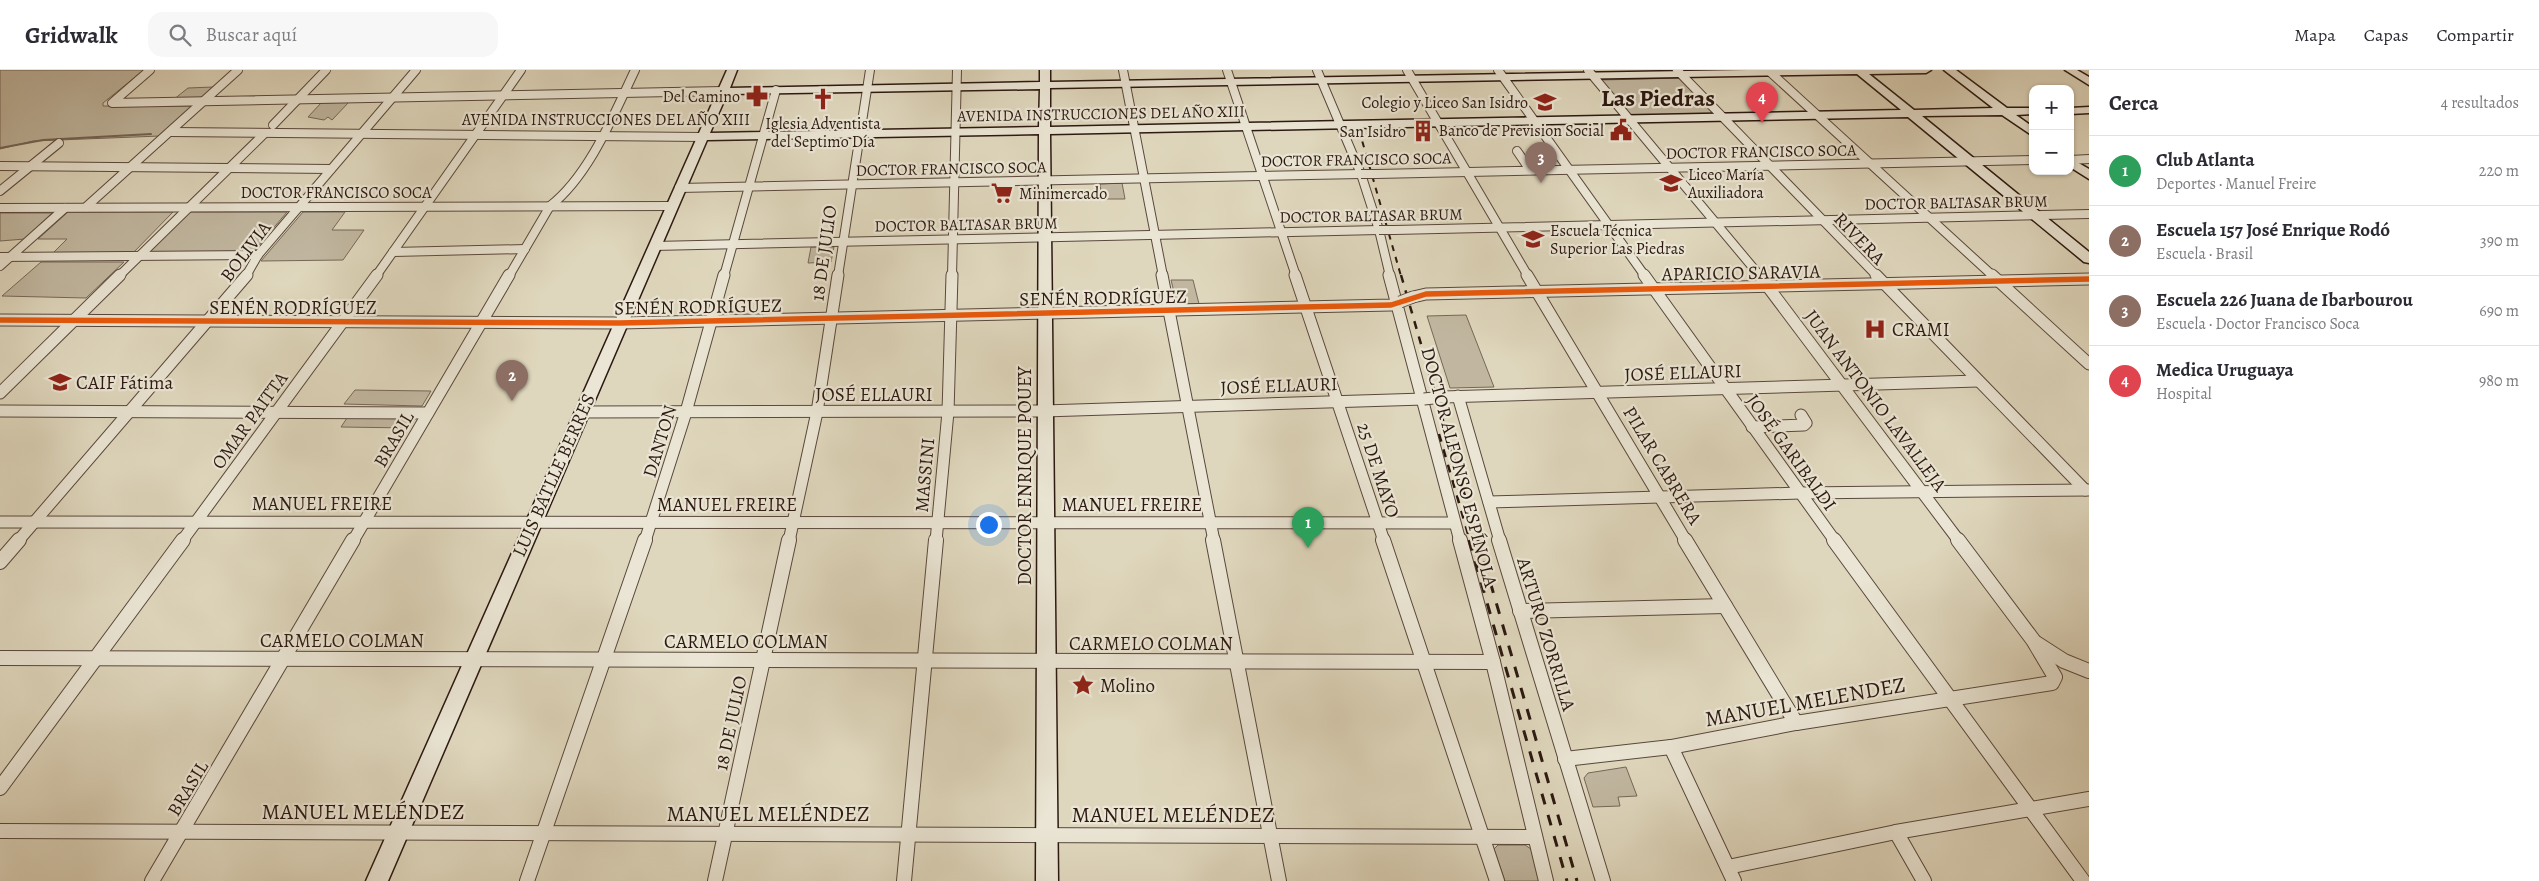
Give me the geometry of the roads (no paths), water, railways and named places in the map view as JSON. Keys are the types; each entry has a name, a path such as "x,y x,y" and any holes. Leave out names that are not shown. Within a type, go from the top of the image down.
{"street":[{"path":"150,70 112,100 112,103 1322,81 1410,74 1926,70"},
{"path":"86,207 238,70"},
{"path":"273,125 326,70"},
{"name":"BOLIVIA","path":"0,562 208,322 245,278 258,255 416,70"},
{"name":"OMAR PAITTA","path":"0,788 342,323 478,135 521,70"},
{"name":"BRASIL","path":"152,881 550,206 565,195 600,137 635,70"},
{"name":"LUIS BATLLE BERRES","path":"377,881 580,412 732,70"},
{"name":"18 DE JULIO","path":"715,881 817,412 870,70"},
{"name":"MASSINI","path":"904,881 948,412 957,70"},
{"name":"DOCTOR ENRIQUE POUEY","path":"1045,70 1044,411 1048,661 1047,881"},
{"path":"1123,70 1279,881"},
{"name":"25 DE MAYO","path":"1227,70 1497,881"},
{"name":"DOCTOR ALFONSO ESPÍNOLA","path":"1317,70 1361,174 1379,230 1454,523 1493,662 1546,881"},
{"path":"1858,70 2089,259"},
{"path":"1949,70 2029,130"},
{"path":"2070,70 2089,82"},
{"path":"1769,71 2089,364"},
{"name":"RIVERA","path":"1680,72 1978,381 2087,490"},
{"name":"JUAN ANTONIO LAVALLEJA","path":"1591,73 1768,286 2033,640 2055,677 2052,683"},
{"name":"PILAR CABRERA","path":"1410,74 1596,392 1796,723"},
{"name":"JOSÉ GARIBALDI","path":"1501,74 1752,427 2083,881"},
{"name":"DANTON","path":"527,881 651,523 686,412 713,321 776,90"},
{"path":"2074,110 2089,110"},
{"name":"AVENIDA INSTRUCCIONES DEL AÑO XIII","path":"170,132 703,137 2029,111"},
{"path":"0,393 185,208 264,134"},
{"path":"0,191 58,143"},
{"path":"1517,151 1530,170"},
{"path":"2074,160 2089,159"},
{"name":"DOCTOR FRANCISCO SOCA","path":"679,188 1144,180 2029,160"},
{"path":"2074,163 2089,175"},
{"path":"0,166 331,169"},
{"name":"DOCTOR FRANCISCO SOCA","path":"0,208 671,206"},
{"path":"0,266 65,208"},
{"name":"DOCTOR BALTASAR BRUM","path":"654,246 2089,214"},
{"path":"393,252 525,250"},
{"path":"0,257 258,255"},
{"name":"APARICIO SARAVIA","path":"1398,302 1426,294 2089,279"},
{"name":"SENÉN RODRÍGUEZ","path":"0,320 620,323 1044,314 1398,302"},
{"name":"JOSÉ ELLAURI","path":"580,412 1044,411 1423,399 1458,396 1978,381"},
{"name":"ARTURO ZORRILLA","path":"1458,396 1520,610 1603,881"},
{"path":"0,411 277,410 428,412"},
{"path":"1752,427 1804,425 1806,423 1801,415"},
{"path":"1490,502 1800,493 2087,490"},
{"name":"MANUEL FREIRE","path":"0,522 1454,523"},
{"path":"1520,610 1725,606"},
{"name":"JUAN ANTONIO LAVALLEJA","path":"2033,640 2064,662 2089,671"},
{"name":"CARMELO COLMAN","path":"0,658 1493,662"},
{"name":"MANUEL MELENDEZ","path":"1566,759 1671,747 1796,723 2052,683"},
{"path":"1671,747 1734,881"},
{"path":"1728,867 1896,832 2089,798"},
{"name":"MANUEL MELÉNDEZ","path":"0,831 1535,837"},
{"path":"1896,832 1924,881"}],"waterway":[{"path":"0,148 43,140 151,134"}],"railway":[{"path":"1359,130 1401,276"},
{"path":"1401,275 1478,541"},
{"path":"1439,434 1470,541"},
{"path":"1469,540 1567,881"},
{"path":"1478,540 1577,881"}],"place":[{"name":"Del Camino","path":"757,96"},
{"name":"Iglesia Adventista del Septimo Día","path":"823,99"},
{"name":"Colegio y Liceo San Isidro","path":"1545,102"},
{"name":"Medica Uruguaya","path":"1762,123"},
{"name":"Banco de Prevision Social","path":"1621,130"},
{"name":"San Isidro","path":"1423,131"},
{"name":"Escuela 226 Juana de Ibarbourou","path":"1541,183"},
{"name":"Liceo María Auxiliadora","path":"1671,183"},
{"name":"Minimercado","path":"1002,193"},
{"name":"Escuela Técnica Superior Las Piedras","path":"1533,239"},
{"name":"CRAMI","path":"1875,329"},
{"name":"CAIF Fátima","path":"60,382"},
{"name":"Escuela 157 José Enrique Rodó","path":"512,401"},
{"name":"Club Atlanta","path":"1308,548"},
{"name":"Molino","path":"1083,685"}],"district":[{"name":"Las Piedras","path":"1658,98"}]}
